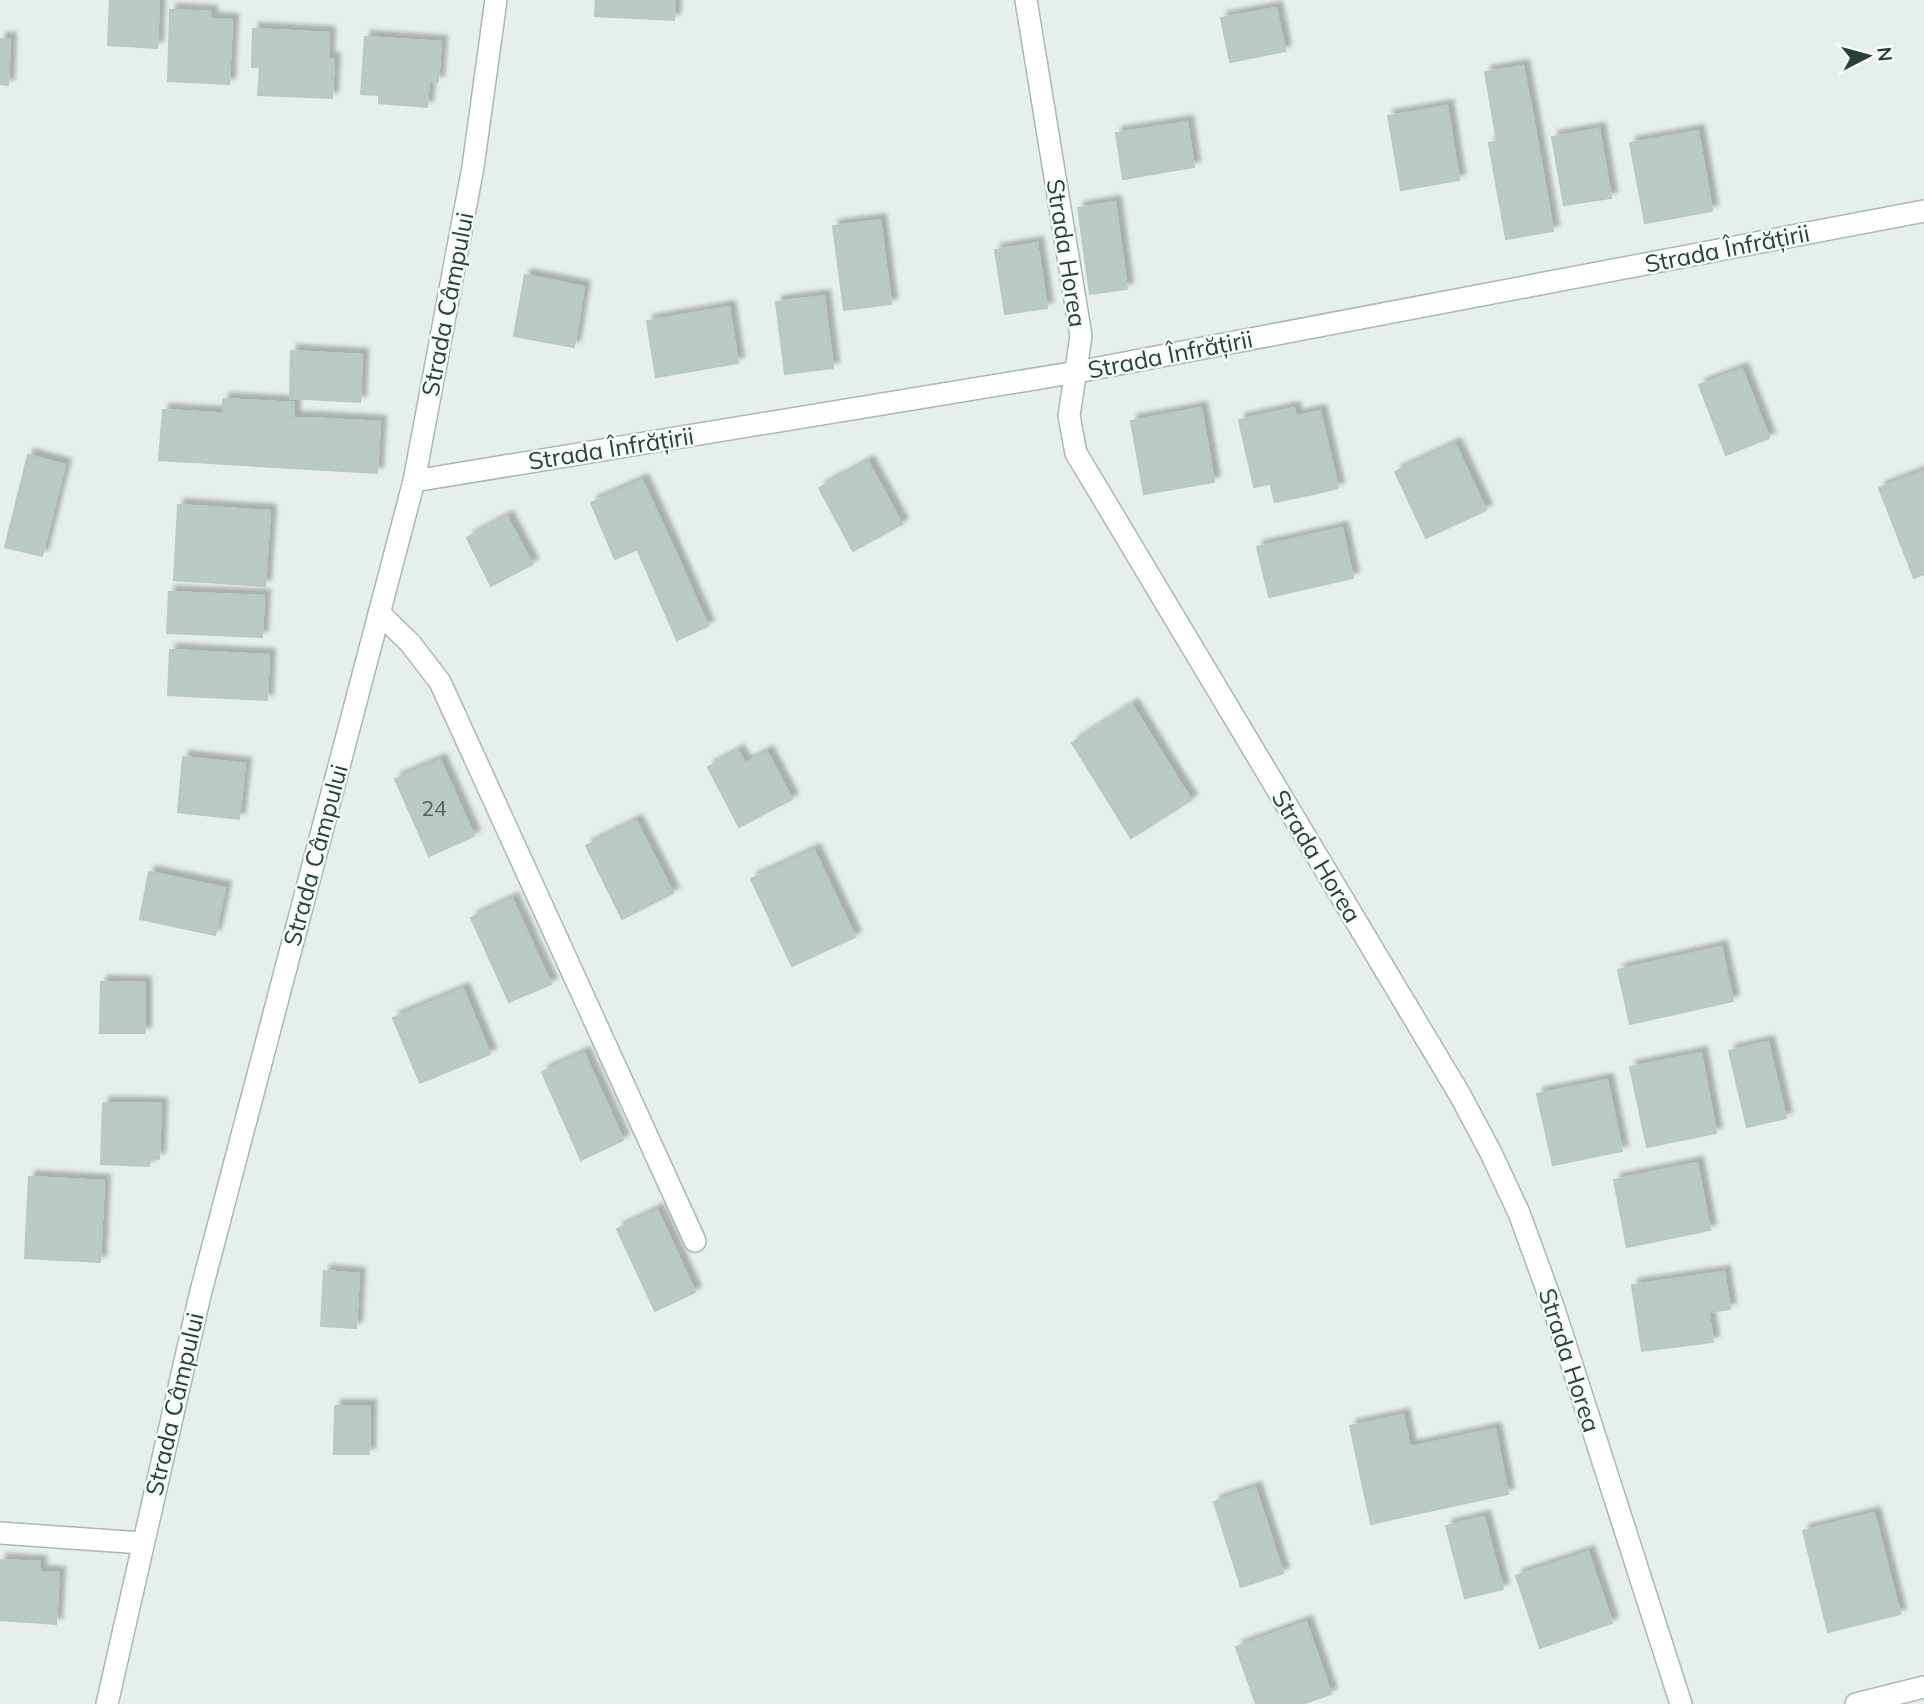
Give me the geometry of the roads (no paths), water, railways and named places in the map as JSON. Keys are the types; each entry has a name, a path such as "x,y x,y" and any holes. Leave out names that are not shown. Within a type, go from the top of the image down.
{"street":[{"name":"Strada Câmpului","path":"107,1704 200,1295 414,481 474,167 496,0"},
{"name":"Strada Horea","path":"1026,0 1081,336 1069,416 1076,453 1460,1095 1491,1153 1519,1213 1553,1306 1681,1704"},
{"name":"Strada Înfrățirii","path":"414,481 1077,372 1924,211"},
{"path":"379,613 410,643 440,682 695,1241"},
{"path":"0,1533 142,1543"},
{"path":"1856,1704 1924,1687"}]}
